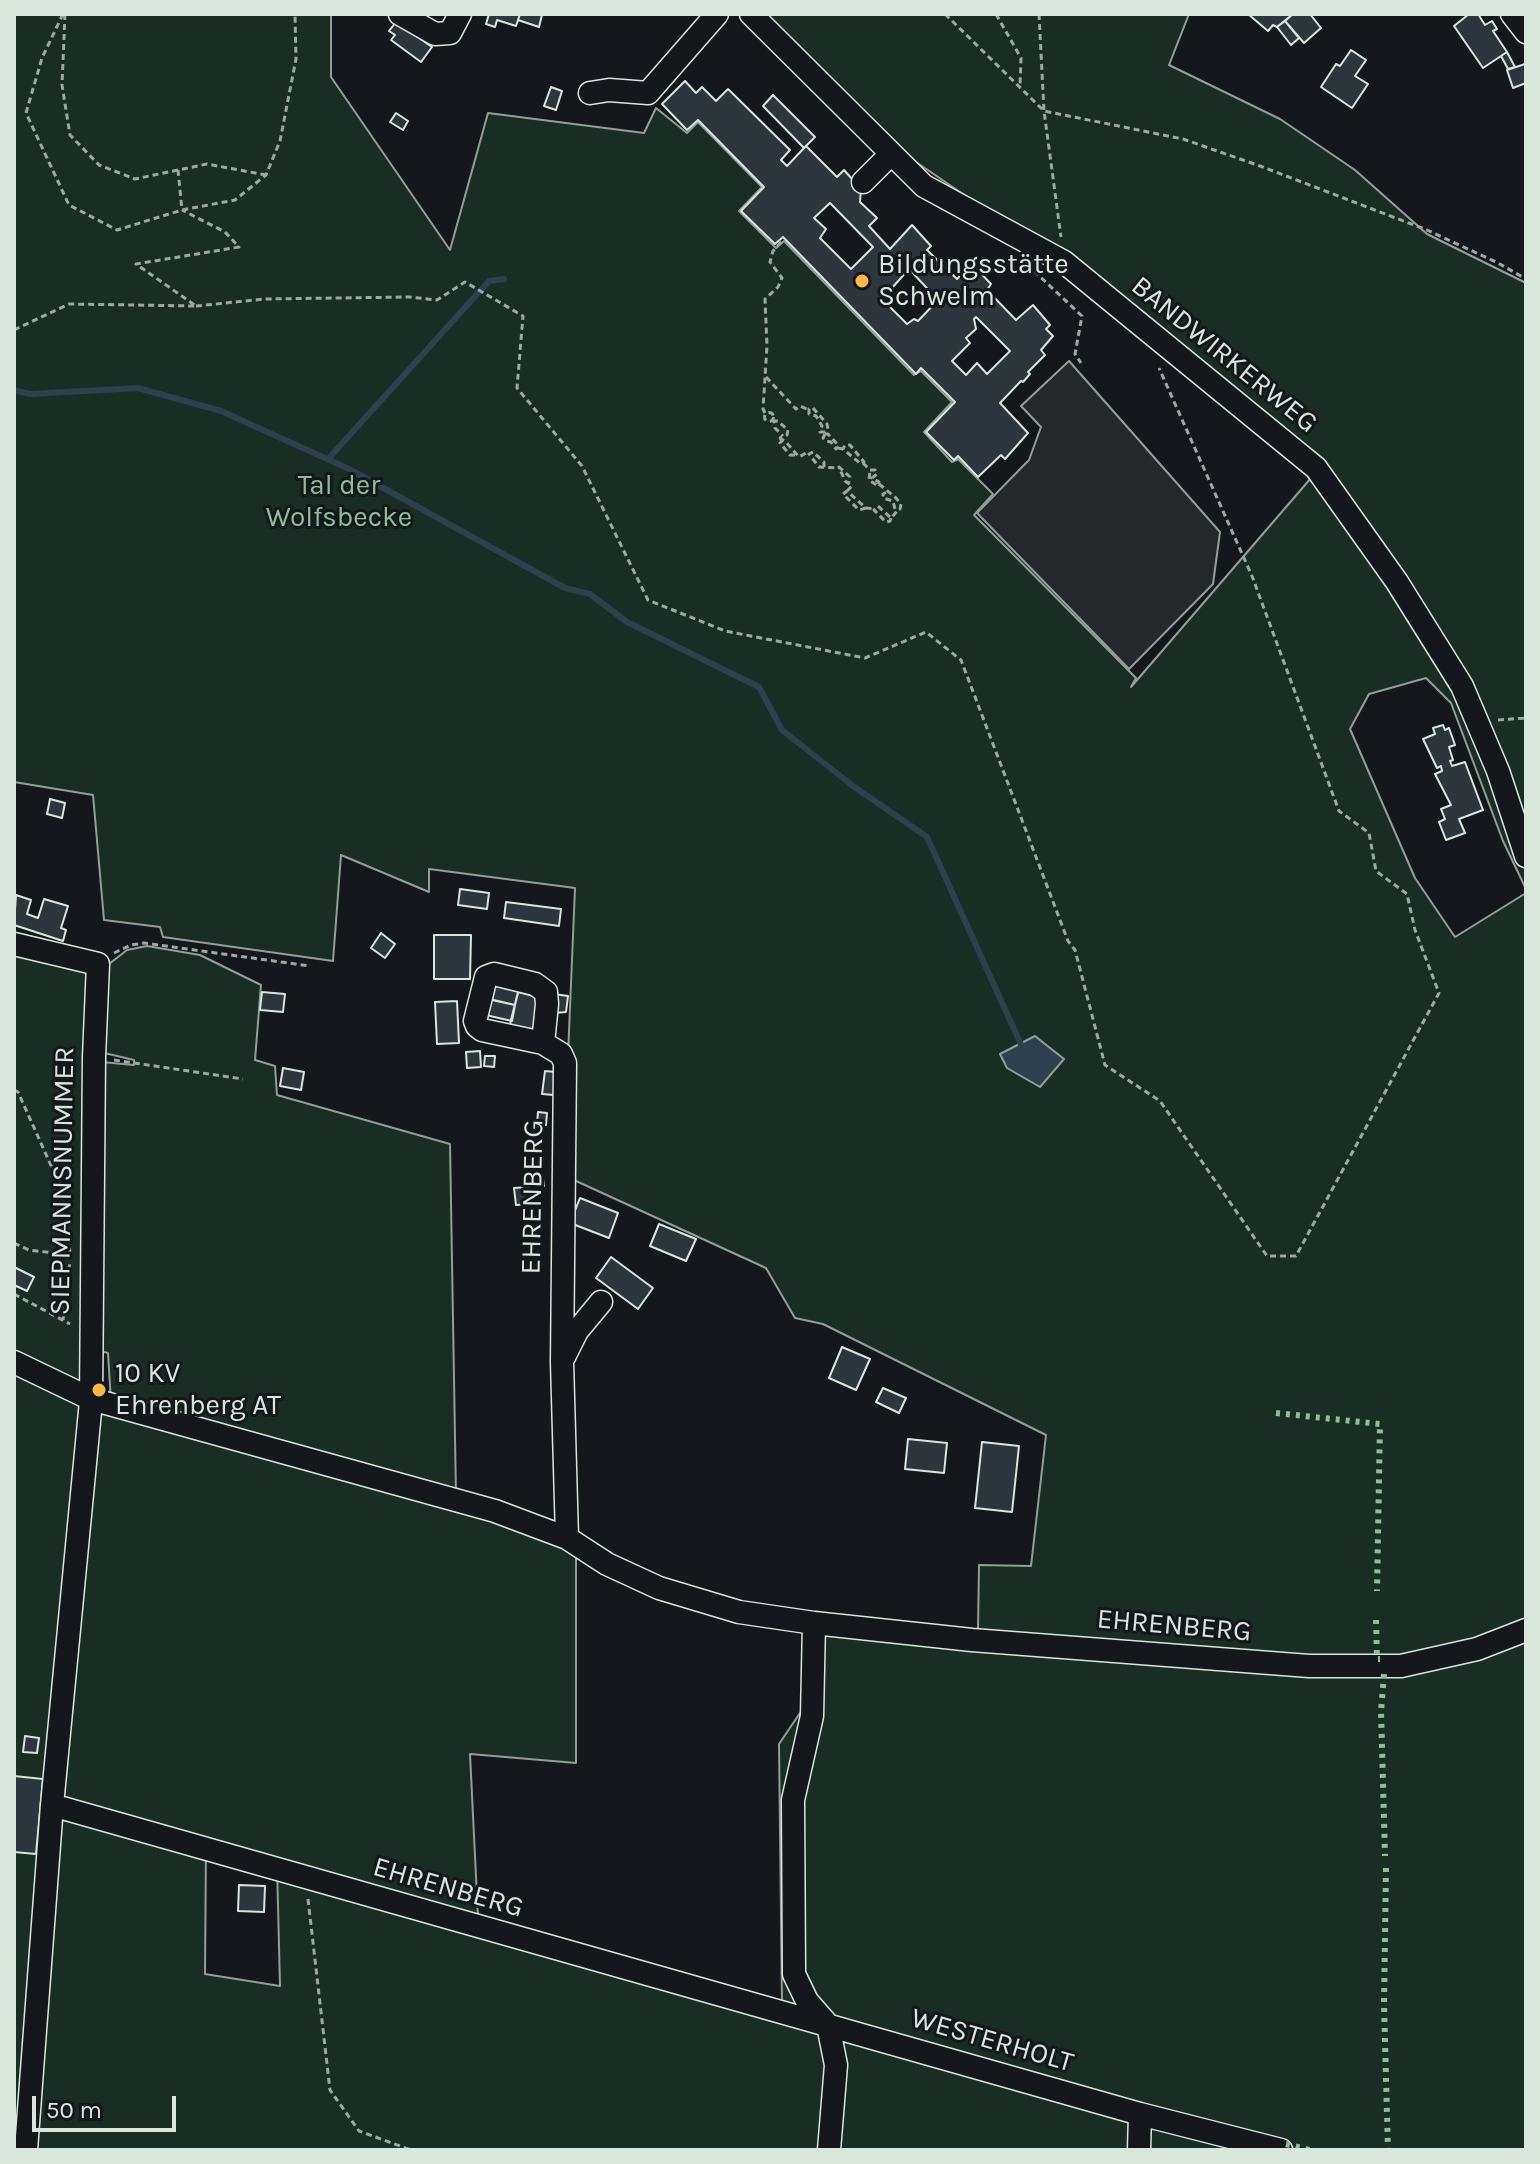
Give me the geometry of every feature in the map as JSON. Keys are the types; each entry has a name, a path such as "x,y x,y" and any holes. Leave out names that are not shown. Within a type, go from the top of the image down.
{"street":[{"path":"400,14 435,34 450,33 460,14"},
{"path":"590,93 609,90 648,93 717,14"},
{"name":"BANDWIRKERWEG","path":"751,14 924,186 1064,262 1316,468 1397,582 1462,686 1526,856"},
{"path":"1512,14 1526,32"},
{"path":"863,182 891,154"},
{"path":"14,944 98,964"},
{"name":"SIEPMANNSNUMMER","path":"91,1399 94,1057 98,964"},
{"name":"EHRENBERG","path":"543,1043 561,1054 565,1063 562,1362 567,1538"},
{"name":"EHRENBERG","path":"562,1362 577,1331 601,1302"},
{"name":"EHRENBERG","path":"14,1362 91,1399 495,1511 567,1538 607,1564 659,1588 739,1612 972,1640 1309,1666 1401,1666 1477,1649 1526,1630"},
{"path":"26,2150 52,1805 91,1399"},
{"path":"814,1623 812,1716 793,1800 794,1974 807,2001 828,2025 836,2065 829,2150"},
{"name":"EHRENBERG","path":"52,1805 828,2025"},
{"name":"WESTERHOLT","path":"828,2025 1140,2114 1281,2150"},
{"path":"1139,2150 1140,2114"}],"path":[{"path":"64,14 62,85 70,135 99,165 135,179 207,164 266,175"},
{"path":"64,14 42,58 26,113 69,205 117,230 182,210 235,200 266,175 280,141 296,59 295,14"},
{"path":"945,14 1044,111 1183,139 1427,230 1526,279"},
{"path":"996,14 1021,58 1020,87"},
{"path":"1039,14 1044,111 1064,262"},
{"path":"178,170 182,210"},
{"path":"182,210 225,232 239,247 136,264 196,306"},
{"path":"765,376 796,409 800,406 816,416 822,426 820,432 834,439 840,448 861,464 875,470 877,474 873,479 901,504 891,518 880,507 866,508 847,491 852,486 845,481 839,468 819,467 806,453 799,457 795,455 782,439 788,430 774,421 771,414 765,413 765,376 767,346 765,299 778,287 782,278 770,262 773,251 782,241"},
{"path":"1029,260 1036,274 1082,316 1075,354 1081,363"},
{"path":"14,330 69,304 196,306 265,299 409,297 437,300 465,282 523,316 517,388 582,466 648,600 725,631 865,658 926,632 961,660 1068,941 1075,950 1105,1065 1160,1101 1267,1256 1296,1256 1439,993 1415,930 1407,894 1376,871 1369,833 1339,811 1252,576 1154,356"},
{"path":"840,448 850,445 864,460 863,463"},
{"path":"887,492 883,498 893,501 893,507 898,510"},
{"path":"1478,722 1526,718"},
{"path":"98,964 113,953 144,943 310,966"},
{"path":"94,1057 243,1079"},
{"path":"14,1090 18,1092 62,1190 70,1255 63,1320"},
{"path":"14,1243 29,1250 70,1255"},
{"path":"14,1294 92,1334"},
{"path":"306,1879 330,2090 359,2131 411,2150"}],"green space":[{"name":"Tal der Wolfsbecke","path":"14,14 331,14 331,77 450,250 488,113 644,133 656,108 687,133 698,122 762,187 739,211 776,248 784,241 914,375 921,371 952,402 924,432 952,462 958,459 993,494 974,515 1136,678 1131,687 1311,478 1136,312 891,145 754,14 1189,14 1169,65 1280,119 1355,170 1427,234 1526,283 1526,889 1503,841 1451,703 1426,678 1369,694 1350,729 1415,878 1455,937 1526,893 1526,2150 14,2150 14,1365 442,1499 576,1552 576,1763 470,1754 478,1917 782,2003 779,1744 802,1710 806,1625 978,1630 979,1565 1031,1566 1046,1435 823,1324 795,1318 766,1268 563,1175 575,888 429,869 429,892 341,855 333,961 163,937 160,927 104,920 93,795 14,782","holes":["206,1845 277,1866 280,1986 205,1974"]},
{"path":"147,946 200,955 261,985 255,1060 275,1066 277,1095 450,1144 456,1496 111,1402 108,1353 95,1350 83,1386 14,1356 14,952 93,968 91,1061 134,1065 134,1060 100,1052 109,964 127,950"}],"shaded area":[{"path":"1069,361 1220,532 1213,584 1129,669 977,513 1029,460 1041,427 1021,406"}],"water":[{"path":"1035,1036 1064,1059 1040,1087 1007,1068 1000,1054"}],"building":[{"path":"489,14 520,14 516,26 497,20 495,27 486,24"},
{"path":"520,14 542,15 539,27 518,20"},
{"path":"1248,14 1293,14 1268,31"},
{"path":"1293,14 1310,14 1321,28 1304,43 1285,21"},
{"path":"1469,14 1478,14 1485,25 1492,21 1497,29 1493,31 1507,52 1483,68 1454,26"},
{"path":"1285,21 1299,38 1291,45 1277,27"},
{"path":"396,22 432,47 421,62 391,40 395,35 389,31"},
{"path":"1351,50 1366,60 1355,76 1368,84 1352,108 1321,87 1336,64 1340,66"},
{"path":"1507,52 1515,67 1508,69 1501,56"},
{"path":"1525,64 1526,83 1513,88 1507,70"},
{"name":"Bildungsstätte Schwelm","path":"685,81 696,93 702,87 716,101 728,89 790,150 781,160 787,166 806,146 837,177 844,170 861,189 860,202 877,218 869,226 890,249 912,225 931,246 927,250 957,279 972,264 991,284 987,290 1016,320 1033,305 1050,325 1046,329 1053,336 1041,350 1045,355 1028,372 1030,374 1000,403 1028,433 1005,459 1001,455 978,477 958,456 954,460 926,432 955,402 921,368 916,374 783,237 775,244 741,211 764,187 698,120 687,130 662,104","holes":["830,203 873,247 851,269 820,238 826,229 814,218","909,269 938,300 918,321 914,319 907,324 882,299","976,317 1010,351 987,374 977,363 966,375 952,361 970,343 966,338 976,329"]},
{"path":"551,87 562,91 556,110 544,106"},
{"path":"773,95 815,137 804,148 763,106"},
{"path":"396,113 408,121 403,130 390,122"},
{"path":"1443,725 1445,730 1449,728 1455,745 1449,747 1452,766 1465,762 1483,810 1459,819 1465,833 1446,840 1439,822 1445,819 1441,809 1451,805 1435,774 1442,771 1441,766 1437,768 1423,739 1435,734 1433,728"},
{"path":"50,799 65,803 62,818 47,814"},
{"path":"460,889 489,893 487,909 458,905"},
{"path":"16,895 31,900 27,914 38,918 44,899 68,906 61,928 66,930 63,941 14,925"},
{"path":"506,902 561,909 559,926 504,918"},
{"path":"381,933 395,944 385,958 371,948"},
{"path":"434,935 471,935 470,979 434,979"},
{"path":"495,983 519,989 515,1005 492,1000"},
{"path":"262,992 285,994 283,1012 260,1010"},
{"path":"518,992 541,998 531,1037 508,1032"},
{"path":"554,994 568,996 566,1012 554,1013"},
{"path":"485,998 515,1005 512,1021 481,1014"},
{"path":"457,1001 459,1043 437,1044 435,1002"},
{"path":"480,1051 481,1067 467,1068 466,1052"},
{"path":"485,1056 495,1056 494,1067 484,1066"},
{"path":"283,1068 304,1072 301,1090 280,1086"},
{"path":"545,1071 556,1072 554,1095 542,1094"},
{"path":"538,1112 547,1113 546,1125 537,1124"},
{"path":"543,1178 544,1186 534,1187 536,1204 516,1205 514,1188 529,1187 529,1179"},
{"path":"580,1198 618,1213 609,1238 570,1223"},
{"path":"659,1224 696,1239 686,1261 650,1246"},
{"path":"611,1257 653,1288 638,1309 596,1278"},
{"path":"14,1267 34,1277 27,1291 14,1285"},
{"path":"842,1347 870,1359 856,1390 829,1378"},
{"path":"883,1388 906,1398 899,1413 876,1402"},
{"path":"908,1439 947,1443 944,1473 905,1469"},
{"path":"982,1442 1019,1446 1012,1512 975,1508"},
{"path":"25,1736 39,1738 37,1753 23,1752"},
{"path":"14,1776 43,1779 36,1854 14,1852"},
{"path":"239,1885 265,1886 264,1912 238,1911"}],"waterway":[{"path":"328,459 489,281 504,279"},
{"path":"14,390 30,394 138,388 221,411 347,468 565,588 590,594 627,622 759,687 782,730 853,786 927,837 1023,1049"}],"hedge":[{"path":"1276,1413 1380,1424 1377,1591"},
{"path":"1376,1620 1377,1659 1380,1659"},
{"path":"1384,1674 1381,1711 1385,1856"},
{"path":"1386,1868 1384,2005 1388,2150"},
{"path":"1286,2144 1310,2150"}],"place":[{"name":"Bildungsstätte Schwelm","path":"862,281"},
{"name":"10 KV Ehrenberg AT","path":"99,1390"}]}
